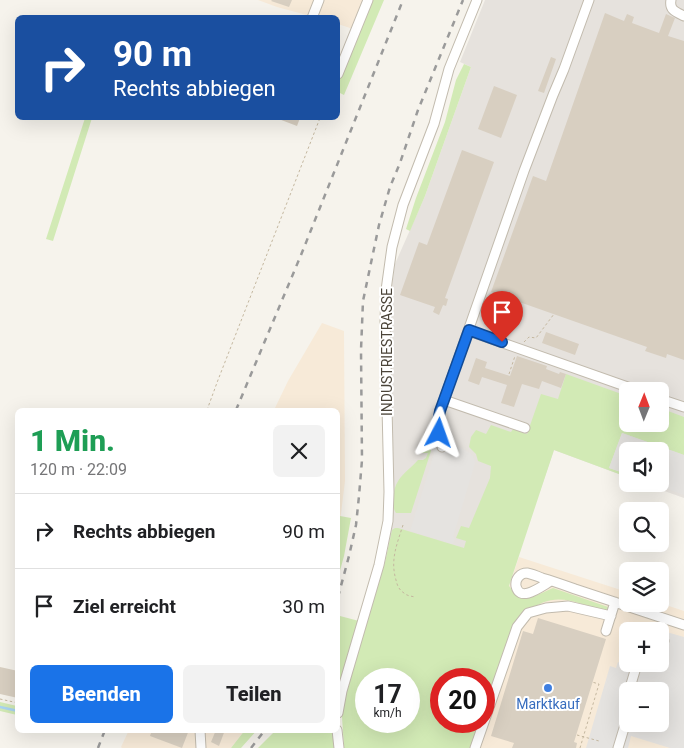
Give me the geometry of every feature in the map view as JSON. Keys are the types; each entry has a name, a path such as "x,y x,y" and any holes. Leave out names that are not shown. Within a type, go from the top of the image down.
{"street":[{"path":"313,15 319,0"},
{"path":"340,69 368,0"},
{"name":"INDUSTRIESTRASSE","path":"340,702 380,566 388,520 385,322 386,290 392,246 403,205 434,124 449,69 477,0"},
{"path":"442,447 438,428 440,411 524,171 589,0"},
{"path":"667,1 673,11 684,16"},
{"path":"469,330 619,384"},
{"path":"444,400 525,428"},
{"path":"669,401 684,407"},
{"path":"551,581 684,625"},
{"path":"606,631 615,602"},
{"path":"475,748 517,627 528,613 546,608 568,606 611,616"},
{"path":"618,748 623,732"},
{"path":"200,733 201,748"},
{"path":"337,733 339,748"}],"path":[{"path":"208,408 319,120"},
{"path":"509,374 519,348 529,337 536,338 554,314"},
{"path":"403,525 393,558 394,570 401,591 404,594 415,597"},
{"path":"580,748 599,684 592,682"},
{"path":"0,699 15,702"},
{"path":"576,735 599,741"}],"shaded area":[{"path":"258,0 364,0 353,29 340,25 340,15 307,15"},
{"path":"485,0 684,0 684,498 667,492 669,492 669,442 619,442 619,474 554,450 540,491 479,571 388,550 394,490 390,315 395,264 425,196 471,67 460,62"},
{"path":"322,323 344,331 345,481 340,522 340,408 275,408 288,381"},
{"path":"622,433 647,442 619,442 619,471 609,468"},
{"path":"452,440 459,447 470,453 475,463 453,537 455,538 453,544 410,531 434,454 432,443"},
{"path":"669,450 684,455 684,495 669,490"},
{"path":"519,557 619,589 619,612 669,612 669,606 684,611 684,748 471,748 478,733 495,733 494,668 509,586"},
{"path":"669,633 684,637 684,748 670,748 631,736 628,748 586,748 610,666 616,668 618,662 619,672 669,672"},
{"path":"128,733 243,733 231,748 121,747"}],"green space":[{"path":"371,0 384,0 344,95 340,93 340,76"},
{"path":"464,64 471,67 425,196 410,231 406,229 416,198 445,122 456,80"},
{"path":"84,120 91,120 53,241 46,239"},
{"path":"566,374 619,393 619,432 669,432 669,411 684,417 684,455 669,450 669,442 647,442 622,433 609,468 619,471 619,474 554,450 509,586 521,598 535,596 553,588 608,607 606,612 565,600 546,601 536,606 526,613 495,688 495,668 430,668 430,733 477,733 471,748 344,748 342,717 347,688 385,562 392,530 398,528 464,548 466,541 456,538 461,526 469,528 490,478 491,466 478,461 476,454 469,447 471,437 476,430 486,434 491,425 511,432 513,429 527,434 541,394 558,399"},
{"path":"423,441 429,443 431,451 411,513 396,513 393,503 395,487 418,460 426,458 428,453 421,453"},
{"path":"340,516 351,518 340,571"},
{"path":"340,616 359,621 340,687"},
{"path":"0,702 15,706 15,715 0,711"},
{"path":"243,733 254,733 241,748 231,748"},
{"path":"273,733 332,733 335,748 258,748"}],"building":[{"path":"272,0 292,0 289,7"},
{"path":"605,13 624,21 627,14 634,17 632,23 659,33 666,14 675,18 668,36 684,41 684,360 667,354 666,358 645,351 647,347 491,292 533,176 546,181"},
{"path":"551,57 556,59 544,93 538,91"},
{"path":"494,86 517,95 501,138 478,129"},
{"path":"281,120 299,120 297,126"},
{"path":"462,150 494,162 445,298 448,299 446,306 443,305 439,315 433,312 435,307 400,295 419,242 427,245"},
{"path":"546,332 579,344 575,355 542,343"},
{"path":"517,356 547,366 546,369 559,374 560,372 566,374 561,388 542,381 539,389 522,384 514,407 501,403 507,385 482,377 479,385 468,381 476,358 487,362 485,368 510,376"},
{"name":"Marktkauf","path":"538,618 606,639 574,742 577,743 576,748 512,748 514,743 491,736 492,733 495,733 495,723 523,631 533,634"},
{"path":"0,667 15,670 15,697 0,694"},
{"path":"151,733 188,733 182,748 150,736"},
{"path":"215,733 224,733 219,746 211,742"}],"waterway":[{"path":"0,707 15,710"}],"railway":[{"path":"237,408 301,255 403,0"},
{"path":"340,590 356,525 362,460 361,350 363,301 379,225 390,187 418,110 463,0"},
{"path":"98,748 104,733"},
{"path":"251,748 263,733"}],"place":[{"name":"Marktkauf","path":"548,688"}],"route":[{"path":"439,433 440,411 469,330 502,342"}]}
